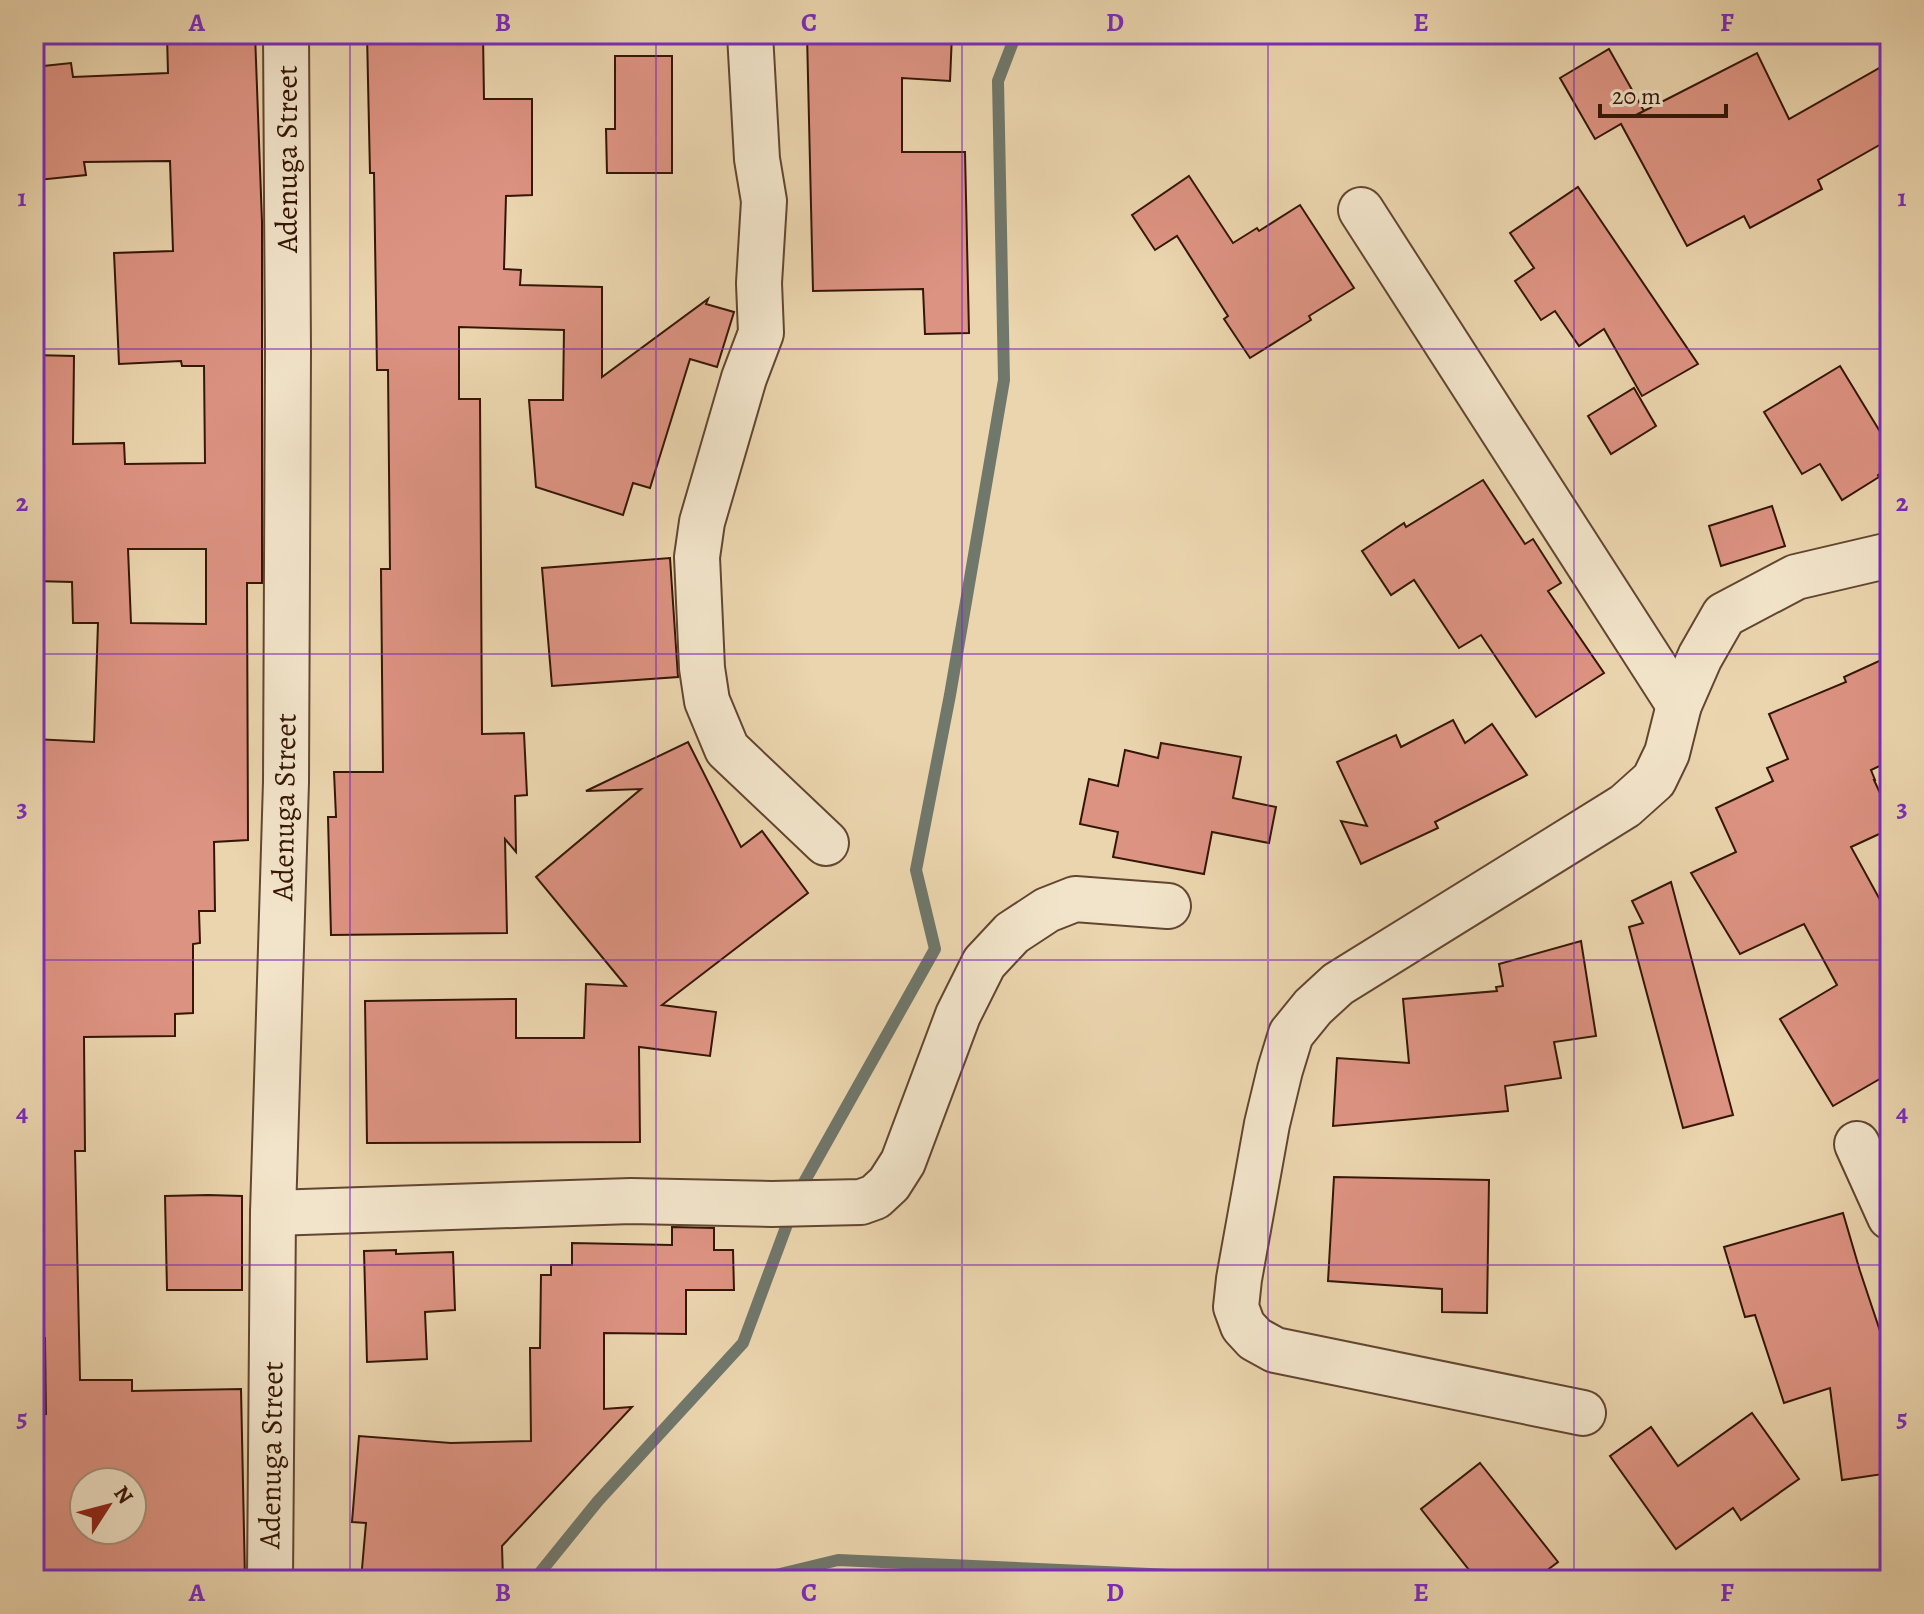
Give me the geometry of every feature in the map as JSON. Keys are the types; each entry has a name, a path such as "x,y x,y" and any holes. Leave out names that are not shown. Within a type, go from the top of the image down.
{"street":[{"name":"Adenuga Street","path":"270,1580 273,1213 286,782 286,34"},
{"path":"750,34 757,159 764,201 759,283 761,333 744,378 702,522 697,557 702,668 707,701 727,749 826,843"},
{"path":"1361,210 1679,705"},
{"path":"1583,1413 1275,1350 1255,1339 1243,1326 1236,1307 1239,1279 1267,1124 1291,1034 1313,1007 1338,984 1625,806 1654,780 1667,753 1679,705 1700,657 1724,615 1796,577 1890,555"},
{"path":"273,1213 631,1201 861,1202 875,1197 889,1184 903,1162 958,1015 984,963 1012,933 1047,910 1075,899 1168,906"},
{"path":"1857,1144 1890,1217"}],"building":[{"path":"255,34 262,222 262,583 247,583 248,840 214,842 215,911 199,911 200,943 193,944 193,1013 175,1014 175,1036 84,1037 85,1151 75,1151 80,1380 132,1380 132,1391 241,1389 245,1580 34,1580 34,1415 46,1414 45,1338 34,1338 34,739 94,742 98,623 73,623 72,582 34,581 34,355 74,356 73,444 124,443 125,464 205,463 204,366 182,366 181,361 119,364 114,253 173,251 170,161 84,162 86,175 38,180 34,149 34,67 71,63 73,77 168,73 167,35","holes":["128,549 206,549 206,624 131,623"]},
{"path":"367,34 483,34 484,99 532,99 532,195 506,196 504,269 521,270 520,285 602,287 602,377 708,299 706,304 734,312 717,367 690,359 650,488 633,483 623,515 536,487 529,400 563,400 564,330 459,327 459,399 480,399 482,734 524,733 527,795 515,796 516,852 505,839 507,933 331,935 328,817 336,817 334,772 383,772 381,569 390,569 388,370 377,370 374,173 370,173"},
{"path":"807,34 952,34 950,81 902,78 902,152 965,152 969,333 925,334 923,289 813,291"},
{"path":"1609,49 1644,111 1757,53 1789,119 1890,62 1890,139 1818,180 1822,189 1750,228 1744,216 1687,246 1621,124 1595,139 1560,78"},
{"path":"615,56 672,56 672,173 607,173 606,129 615,129"},
{"path":"1189,176 1233,243 1300,205 1354,288 1309,316 1311,320 1250,358 1224,319 1228,316 1177,236 1155,250 1132,215"},
{"path":"1578,187 1698,364 1642,396 1604,329 1579,346 1555,311 1541,320 1515,281 1534,268 1510,233"},
{"path":"1840,366 1890,448 1890,467 1842,500 1820,464 1802,474 1764,412"},
{"path":"1634,388 1656,426 1611,454 1588,416"},
{"path":"1483,480 1525,544 1533,539 1561,583 1548,591 1604,673 1536,717 1481,635 1459,648 1414,580 1391,595 1362,551 1404,523 1406,527"},
{"path":"1772,506 1785,546 1721,566 1709,526"},
{"path":"670,558 678,677 552,686 542,568"},
{"path":"1890,656 1890,761 1871,770 1890,815 1890,829 1851,847 1890,918 1890,1073 1833,1106 1780,1019 1837,985 1804,924 1740,954 1691,873 1736,852 1716,808 1773,781 1767,768 1788,759 1769,714 1846,682 1844,677"},
{"path":"1453,720 1465,743 1492,724 1527,775 1435,822 1438,828 1361,864 1341,821 1367,826 1337,762 1396,735 1401,747"},
{"path":"688,742 741,847 762,831 808,893 662,1005 716,1012 710,1056 639,1047 640,1142 367,1143 365,1001 516,999 516,1038 584,1038 586,984 626,986 536,877 641,789 586,791"},
{"path":"1161,743 1241,757 1233,798 1276,807 1269,843 1212,832 1204,874 1113,857 1118,832 1080,824 1089,779 1118,786 1125,750 1158,758"},
{"path":"1671,882 1733,1115 1683,1128 1629,927 1643,923 1632,901"},
{"path":"1581,941 1596,1036 1554,1042 1561,1078 1505,1086 1508,1111 1333,1126 1337,1058 1409,1063 1403,999 1497,991 1496,987 1503,986 1499,964"},
{"path":"1334,1177 1489,1180 1487,1313 1442,1312 1442,1289 1328,1281"},
{"path":"165,1196 242,1196 242,1290 167,1290"},
{"path":"1843,1213 1890,1361 1890,1473 1842,1480 1830,1388 1784,1403 1755,1315 1745,1317 1724,1247"},
{"path":"672,1227 714,1228 714,1250 733,1250 734,1290 686,1290 686,1334 604,1333 604,1409 632,1407 502,1546 503,1580 361,1580 366,1523 352,1522 359,1436 451,1443 531,1441 530,1348 540,1348 541,1275 551,1275 551,1265 572,1265 572,1243 672,1245"},
{"path":"396,1250 396,1254 453,1252 455,1310 425,1312 427,1359 367,1362 364,1251"},
{"path":"1752,1413 1799,1479 1741,1520 1733,1508 1676,1549 1610,1456 1651,1427 1678,1466"},
{"path":"1480,1463 1558,1562 1534,1580 1477,1580 1421,1509"}],"waterway":[{"path":"798,1193 935,949 916,870 950,695 1004,380 998,81 1016,34"},
{"path":"534,1580 598,1501 743,1343 792,1211"},
{"path":"756,1580 838,1560 1281,1580"}]}
